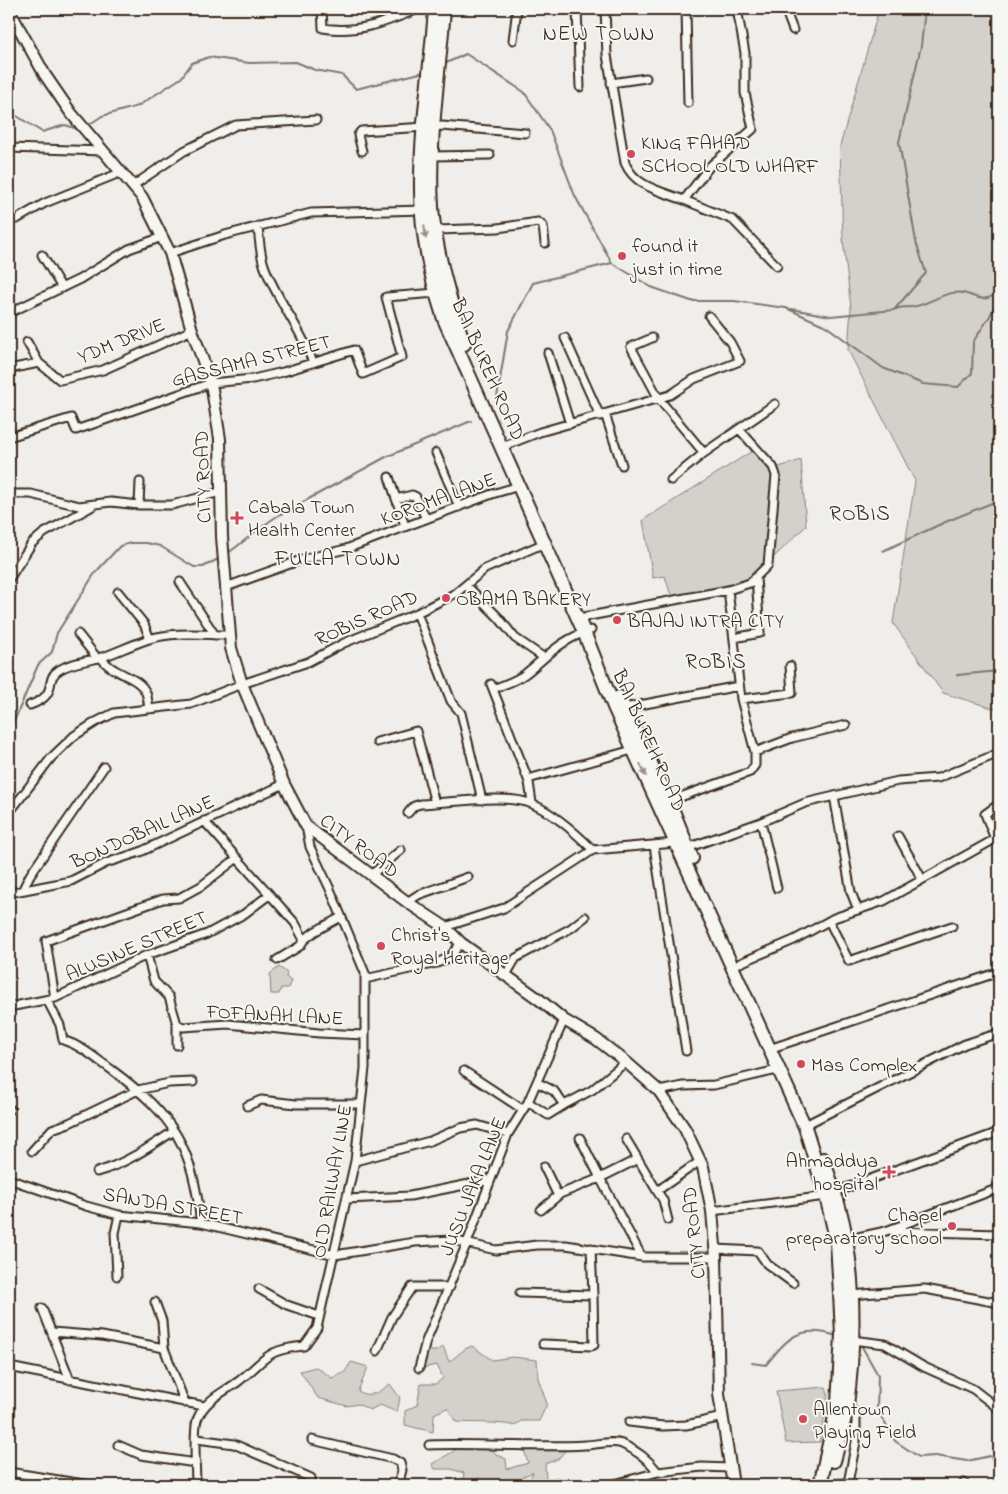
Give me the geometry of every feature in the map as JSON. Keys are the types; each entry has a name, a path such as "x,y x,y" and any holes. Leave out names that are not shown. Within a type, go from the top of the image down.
{"highway":[{"name":"BAI BUREH ROAD","path":"435,9 429,128 431,156 427,210 429,263 444,319 504,446 587,631 682,846 777,1070 805,1127 831,1194"},
{"name":"BAI BUREH ROAD","path":"444,9 421,186 427,210 436,230 453,314 519,486 584,616 587,631 624,708 638,748 669,802 682,846 740,963 809,1123 831,1194 842,1240 850,1295 852,1340 847,1406 826,1485"},
{"name":"BAI BUREH ROAD","path":"826,1485 838,1403 842,1335 842,1240"}],"main road":[{"path":"9,10 13,30"},
{"name":"CITY ROAD","path":"13,30 79,123 134,185 170,253 192,330 211,383 220,439 220,492 231,648 242,684 284,784 306,826 407,902 445,927 460,945 506,975 564,1020 596,1039 626,1062 659,1091 685,1129 700,1161 712,1211 716,1253 719,1394 733,1485"}],"street":[{"path":"322,9 323,28 336,30 378,26 418,9"},
{"path":"514,40 516,9"},
{"path":"577,9 580,88"},
{"path":"604,9 611,83 625,163 630,174 640,184 732,220 777,266"},
{"path":"686,9 688,103"},
{"path":"684,200 709,168 752,129 745,93 745,53 737,9"},
{"path":"786,9 793,30"},
{"path":"611,83 646,78"},
{"path":"134,185 198,143 236,126 316,120"},
{"path":"362,151 358,135 361,131 442,126 525,133"},
{"path":"9,148 103,151"},
{"path":"431,156 490,155"},
{"path":"17,219 45,203 122,172"},
{"path":"170,253 258,226 318,213 427,210"},
{"path":"436,230 498,228 538,222 543,226 545,243"},
{"path":"258,226 264,265 280,299 304,338 313,362"},
{"path":"9,314 62,288 129,249 162,237"},
{"path":"42,255 62,288"},
{"name":"GASSAMA STREET","path":"9,437 71,418 76,430 211,383 253,379 354,350 363,374 402,356 386,297 436,293"},
{"path":"504,446 570,424 670,395 694,379 740,361 730,342 709,316"},
{"name":"YDM DRIVE","path":"39,363 60,380 102,370 192,330"},
{"path":"566,338 603,415 622,465"},
{"path":"652,338 631,347 659,398 704,453"},
{"path":"9,369 39,363 27,342"},
{"path":"548,353 570,424"},
{"path":"671,480 704,453 775,404"},
{"path":"584,616 728,590 750,583 768,565 777,481 773,467 739,430"},
{"path":"436,453 458,507"},
{"path":"389,477 405,526"},
{"path":"138,505 140,482"},
{"name":"KOROMA LANE","path":"226,587 301,560 346,549 426,518 519,486"},
{"path":"9,494 31,494 79,506 93,506 111,502 138,505 172,505 220,492"},
{"path":"396,499 412,495 416,497 426,518"},
{"path":"9,579 32,544 44,533 93,506"},
{"name":"ROBIS ROAD","path":"9,813 51,758 74,736 114,713 191,704 242,684 308,662 362,635 418,614 456,594 485,569 547,542"},
{"path":"734,638 760,633 756,578"},
{"path":"180,582 215,635"},
{"path":"466,585 499,618 515,638 543,657"},
{"path":"669,802 750,772 755,765 755,752 741,699 728,590"},
{"path":"118,592 144,624 150,638"},
{"path":"418,614 451,701 461,713 482,800"},
{"path":"532,803 528,779 492,686 524,675 563,642 587,631"},
{"path":"30,705 41,701 48,695 56,671 99,658 150,638 187,633 229,635"},
{"path":"78,634 105,665 141,685 146,693 149,709"},
{"path":"741,699 792,693 790,666"},
{"path":"624,708 739,686"},
{"path":"755,752 792,738 846,725"},
{"path":"377,742 416,731 435,804"},
{"path":"528,779 638,748"},
{"path":"445,927 504,908 594,850 682,846 761,822 805,803 898,781 938,778 999,753"},
{"path":"23,889 30,874 104,767"},
{"name":"BONDOBAIL LANE","path":"9,893 71,881 106,863 140,852 284,784"},
{"path":"834,796 851,892 858,910"},
{"path":"408,813 414,806 506,798 532,803 580,837 594,850"},
{"path":"740,963 794,940 829,921 884,900 995,839 985,814 999,804"},
{"path":"204,821 295,923 304,940"},
{"path":"761,822 777,888"},
{"name":"OLD RAILWAY LINE","path":"204,1406 220,1392 239,1381 263,1358 283,1348 304,1346 317,1328 355,1161 365,1068 365,979 341,917 310,847 306,826"},
{"path":"898,836 922,879"},
{"path":"654,846 686,1051"},
{"path":"371,875 401,850"},
{"path":"201,1224 196,1183 187,1152 158,1109 138,1090 77,1044 63,1040 51,999 46,941 163,899 179,898 201,886 236,859"},
{"path":"407,902 418,895 468,877"},
{"name":"ALUSINE STREET","path":"9,1007 51,999 147,955 207,934 244,914 269,895"},
{"path":"278,960 300,946 304,940 341,917"},
{"path":"506,975 516,958 571,928 585,917"},
{"path":"829,921 850,961 952,926"},
{"path":"365,979 437,963 450,957 460,945 468,953"},
{"path":"147,955 154,981 169,997 180,1026 177,1046"},
{"path":"775,1047 999,972"},
{"name":"JUSU JAKA LANE","path":"419,1368 426,1341 450,1287 508,1134 538,1083 564,1020"},
{"name":"FOFANAH LANE","path":"180,1026 228,1024 319,1033 365,1035"},
{"path":"809,1123 965,1044 999,1033"},
{"path":"528,1102 548,1115 592,1090 626,1062"},
{"path":"659,1091 683,1086 714,1085 777,1070"},
{"path":"464,1071 522,1109"},
{"path":"32,1151 52,1129 69,1123 138,1090 169,1082 193,1082"},
{"path":"538,1083 554,1091 564,1105"},
{"path":"247,1106 261,1100 296,1104 361,1104"},
{"path":"355,1161 430,1141 460,1128 477,1125 508,1134"},
{"path":"97,1172 108,1169 144,1151 174,1131"},
{"path":"712,1211 831,1194 999,1132"},
{"path":"580,1138 642,1257"},
{"path":"626,1139 663,1200 668,1220"},
{"path":"540,1210 558,1196 638,1159"},
{"path":"657,1191 700,1161"},
{"path":"544,1167 558,1196"},
{"name":"SANDA STREET","path":"9,1179 86,1206 119,1215 201,1224 335,1255"},
{"path":"347,1199 410,1196 489,1180"},
{"path":"842,1240 886,1231 999,1188"},
{"path":"117,1276 115,1234 119,1215"},
{"path":"886,1231 999,1234"},
{"path":"335,1255 416,1242 452,1240 496,1250 537,1245 566,1245 642,1257 758,1251 768,1264 792,1282"},
{"path":"543,1344 591,1346 594,1344 591,1248"},
{"path":"377,1351 392,1317 412,1287 450,1287"},
{"path":"259,1289 287,1305 319,1316"},
{"path":"850,1295 925,1289 999,1303"},
{"path":"520,1293 593,1295"},
{"path":"155,1302 162,1321 164,1348 185,1403"},
{"path":"42,1308 70,1380"},
{"path":"52,1332 102,1336 164,1348"},
{"path":"852,1340 885,1344 924,1367 973,1389 999,1409"},
{"path":"9,1367 204,1406 197,1421 196,1485"},
{"path":"847,1406 856,1413 856,1442 848,1484"},
{"path":"629,1422 663,1426 723,1417"},
{"path":"197,1439 234,1444 311,1478"},
{"path":"312,1440 393,1459 400,1463 402,1470 398,1485"},
{"path":"429,1445 480,1443 505,1446 583,1446 621,1443 650,1462 658,1472"},
{"path":"118,1445 142,1455 196,1463"},
{"path":"611,1485 658,1472 702,1466 730,1468"},
{"path":"9,1472 90,1485"},
{"path":"826,1485 857,1485"}],"shaded area":[{"path":"879,9 999,9 999,710 943,693 893,623 915,481 848,350 851,308 843,240 840,146"},
{"path":"757,448 779,467 801,460 806,526 748,582 672,599 665,576 653,578 643,520"},
{"path":"279,967 287,973 286,977 291,981 288,988 281,988 279,994 271,994 270,974"},
{"path":"443,1346 449,1362 465,1349 472,1346 492,1360 513,1357 537,1360 538,1378 547,1404 539,1421 521,1421 514,1426 495,1423 456,1422 447,1408 434,1414 433,1432 405,1425 405,1411 417,1405 421,1384 436,1384 443,1378 437,1365 423,1368 426,1351 438,1351"},
{"path":"351,1362 368,1367 358,1391 371,1394 390,1384 400,1398 397,1412 380,1405 370,1410 358,1404 347,1406 318,1398 300,1371 316,1367 332,1378 345,1372"},
{"name":"Allentown Playing Field","path":"826,1387 828,1396 820,1442 786,1443 776,1391"},
{"path":"556,1444 565,1451 558,1459 545,1464 546,1480 559,1477 562,1485 530,1485 533,1472 522,1477 521,1485 482,1485 479,1478 471,1482 471,1485 457,1485 463,1480 464,1473 451,1469 435,1469 432,1464 459,1448 489,1447 497,1455 506,1459 507,1469 528,1463 523,1447"}],"waterway":[{"path":"791,309 831,316 894,310 926,273 916,242 899,142 921,46 925,9"},
{"path":"444,64 466,54 524,92 550,130 575,196 612,263"},
{"path":"87,126 102,116 138,106 181,78 192,63 209,57 249,63 296,62 315,70 342,75 356,89 420,73"},
{"path":"9,111 42,132 65,125 78,129"},
{"path":"496,403 508,331 533,283 612,263 651,287 691,301 734,301 786,308 826,326 883,368 923,384 958,387 972,373 973,342 990,316 999,296"},
{"path":"896,309 927,303 952,293 986,298 999,291"},
{"path":"228,553 279,515 386,457 471,421"},
{"path":"883,551 999,500"},
{"path":"9,733 38,665 52,652 57,633 95,573 120,546 131,543 146,543 160,546 194,567 203,567 220,558"},
{"path":"957,675 999,671"},
{"path":"752,1363 766,1365 781,1347 796,1335 813,1332 837,1336"},
{"path":"861,1345 878,1375 877,1409 895,1441 919,1457 935,1456 967,1461 990,1456 999,1469"}],"place":[{"name":"KING FAHAD SCHOOL OLD WHARF","path":"631,154"},
{"name":"found it just in time","path":"622,256"},
{"name":"Cabala Town Health Center","path":"237,518"},
{"name":"OBAMA BAKERY","path":"446,598"},
{"name":"BAJAJ INTRA CITY","path":"617,620"},
{"name":"Christ's Royal Heritage","path":"381,946"},
{"name":"Mas Complex","path":"801,1064"},
{"name":"Ahmaddya hospital","path":"889,1172"},
{"name":"Chapel preparatory school","path":"952,1226"},
{"name":"Allentown Playing Field","path":"803,1419"}],"district":[{"name":"NEW TOWN","path":"599,33"},
{"name":"ROBIS","path":"860,513"},
{"name":"FULLA TOWN","path":"338,558"},
{"name":"ROBIS","path":"716,661"}]}
